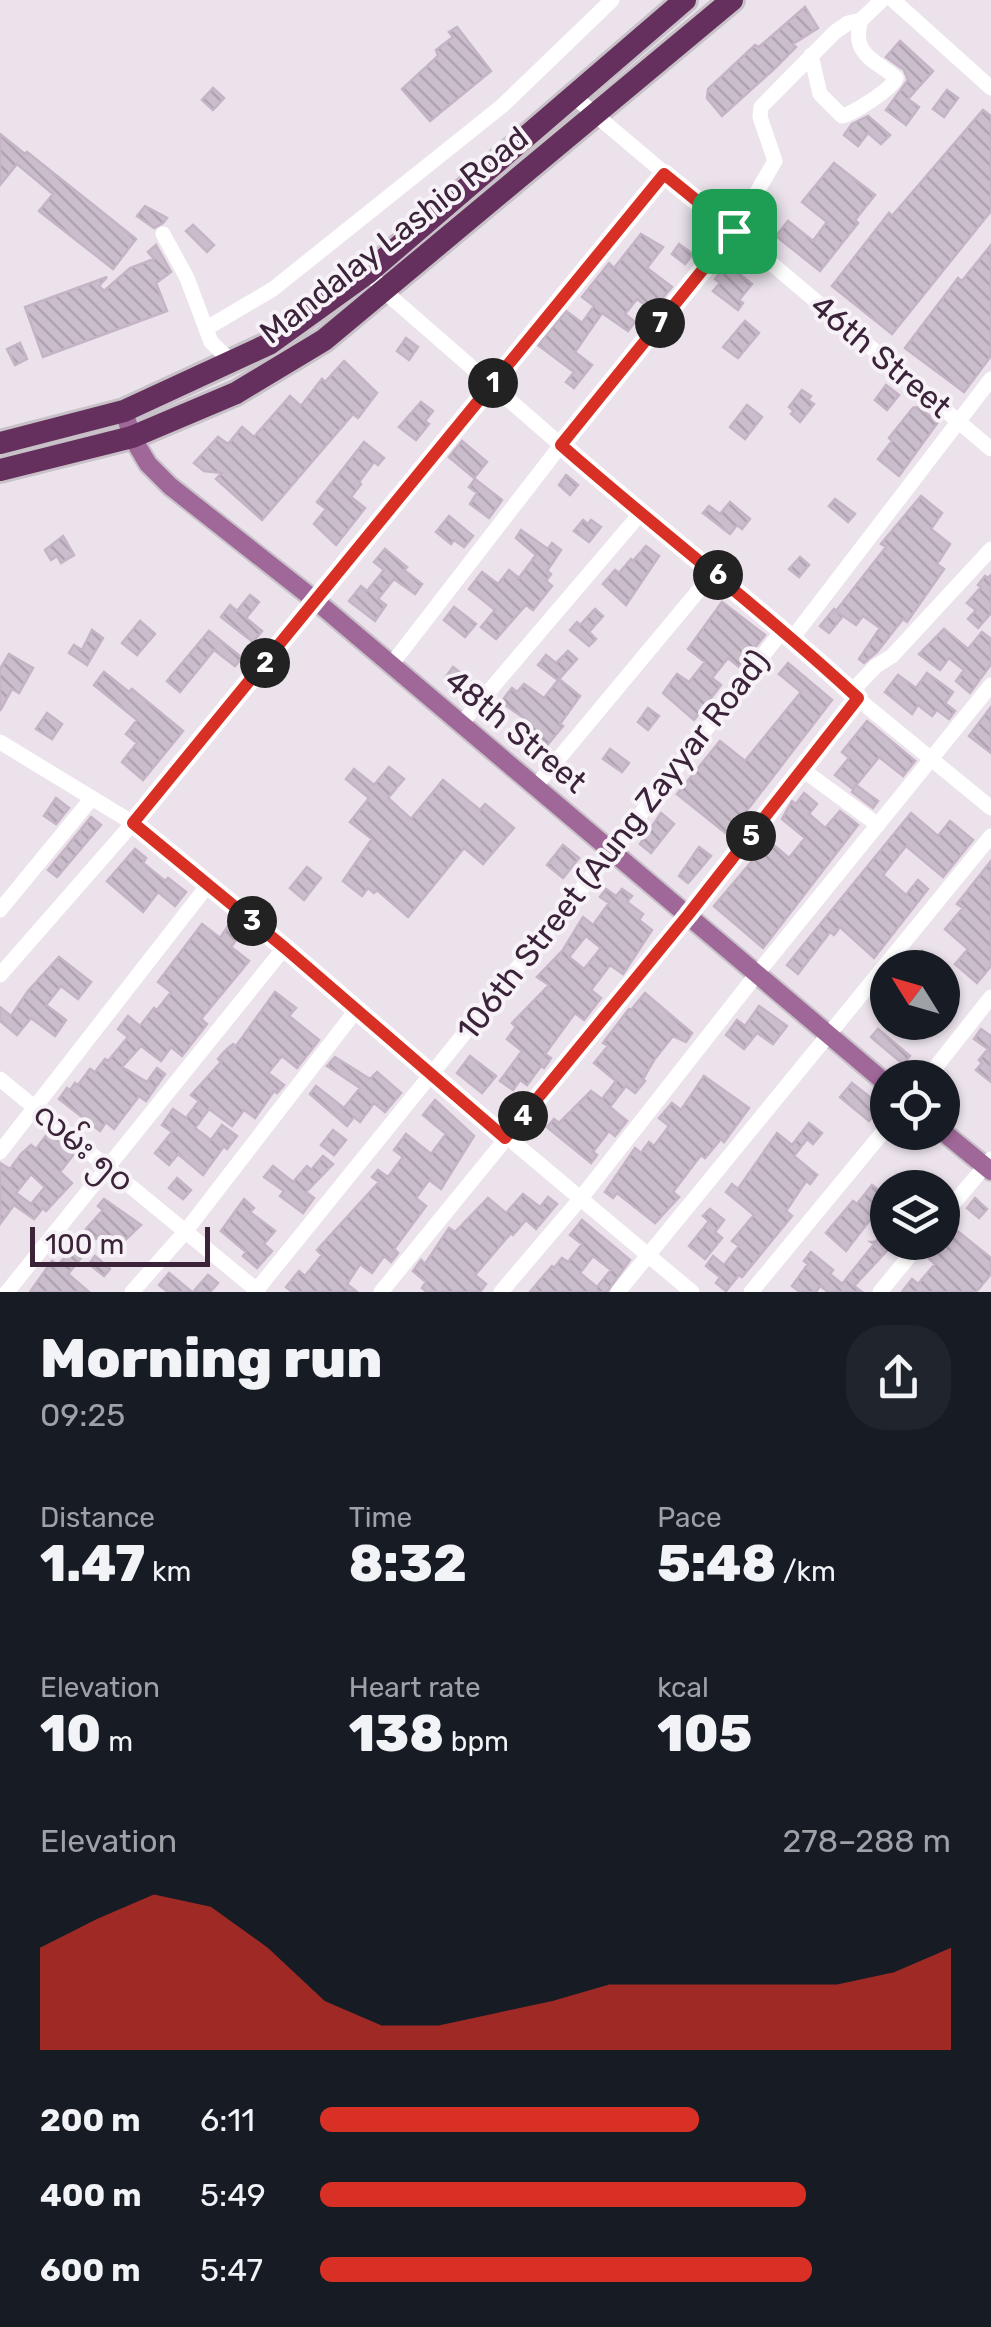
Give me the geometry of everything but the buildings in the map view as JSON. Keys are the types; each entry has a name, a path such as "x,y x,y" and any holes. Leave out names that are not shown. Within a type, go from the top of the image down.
{"highway":[{"path":"0,443 124,411 206,376 269,344 322,305 376,281 510,150 685,0"},
{"name":"Mandalay Lashio Road","path":"0,470 132,437 282,367 339,328 376,281 530,170 732,0"},
{"path":"510,150 530,170"},
{"path":"322,305 339,328"},
{"path":"206,376 214,402"}],"main road":[{"name":"48th Street","path":"124,411 132,437 148,464 170,486 316,601 870,1069"},
{"path":"960,1144 989,1165"}],"street":[{"path":"206,328 273,289 502,106 612,0"},
{"path":"391,665 561,445 734,231 775,161 760,117 761,107 842,26 861,20 882,0"},
{"path":"893,0 991,88"},
{"path":"812,55 820,94 842,116 893,86 896,78 875,66 858,39 861,20"},
{"name":"46th Street","path":"572,95 991,449"},
{"path":"0,975 133,823 664,174"},
{"path":"163,234 187,278 210,342 233,363"},
{"path":"376,281 640,514 714,572 930,760 991,808"},
{"name":"106th Street (Aung Zayyar Road)","path":"257,1291 878,529 956,420 991,379"},
{"path":"460,724 640,514"},
{"path":"382,1292 803,770 876,666 892,656 991,549"},
{"path":"535,787 714,572"},
{"path":"501,1292 581,1198 991,685"},
{"path":"0,742 133,823 692,1292"},
{"path":"803,770 878,824"},
{"path":"0,910 92,798"},
{"path":"618,1292 991,836"},
{"path":"0,1152 208,886"},
{"path":"7,1292 285,948"},
{"path":"940,1060 991,997"},
{"path":"132,1292 185,1232 357,1009"},
{"name":"လမ်း ၅၀","path":"0,1079 257,1291"},
{"path":"751,1292 870,1148"},
{"path":"960,1197 989,1165"},
{"path":"880,1292 906,1260"}],"route":[{"path":"664,174 734,231 561,445 858,698 688,915 505,1138 133,823 664,174"}]}
